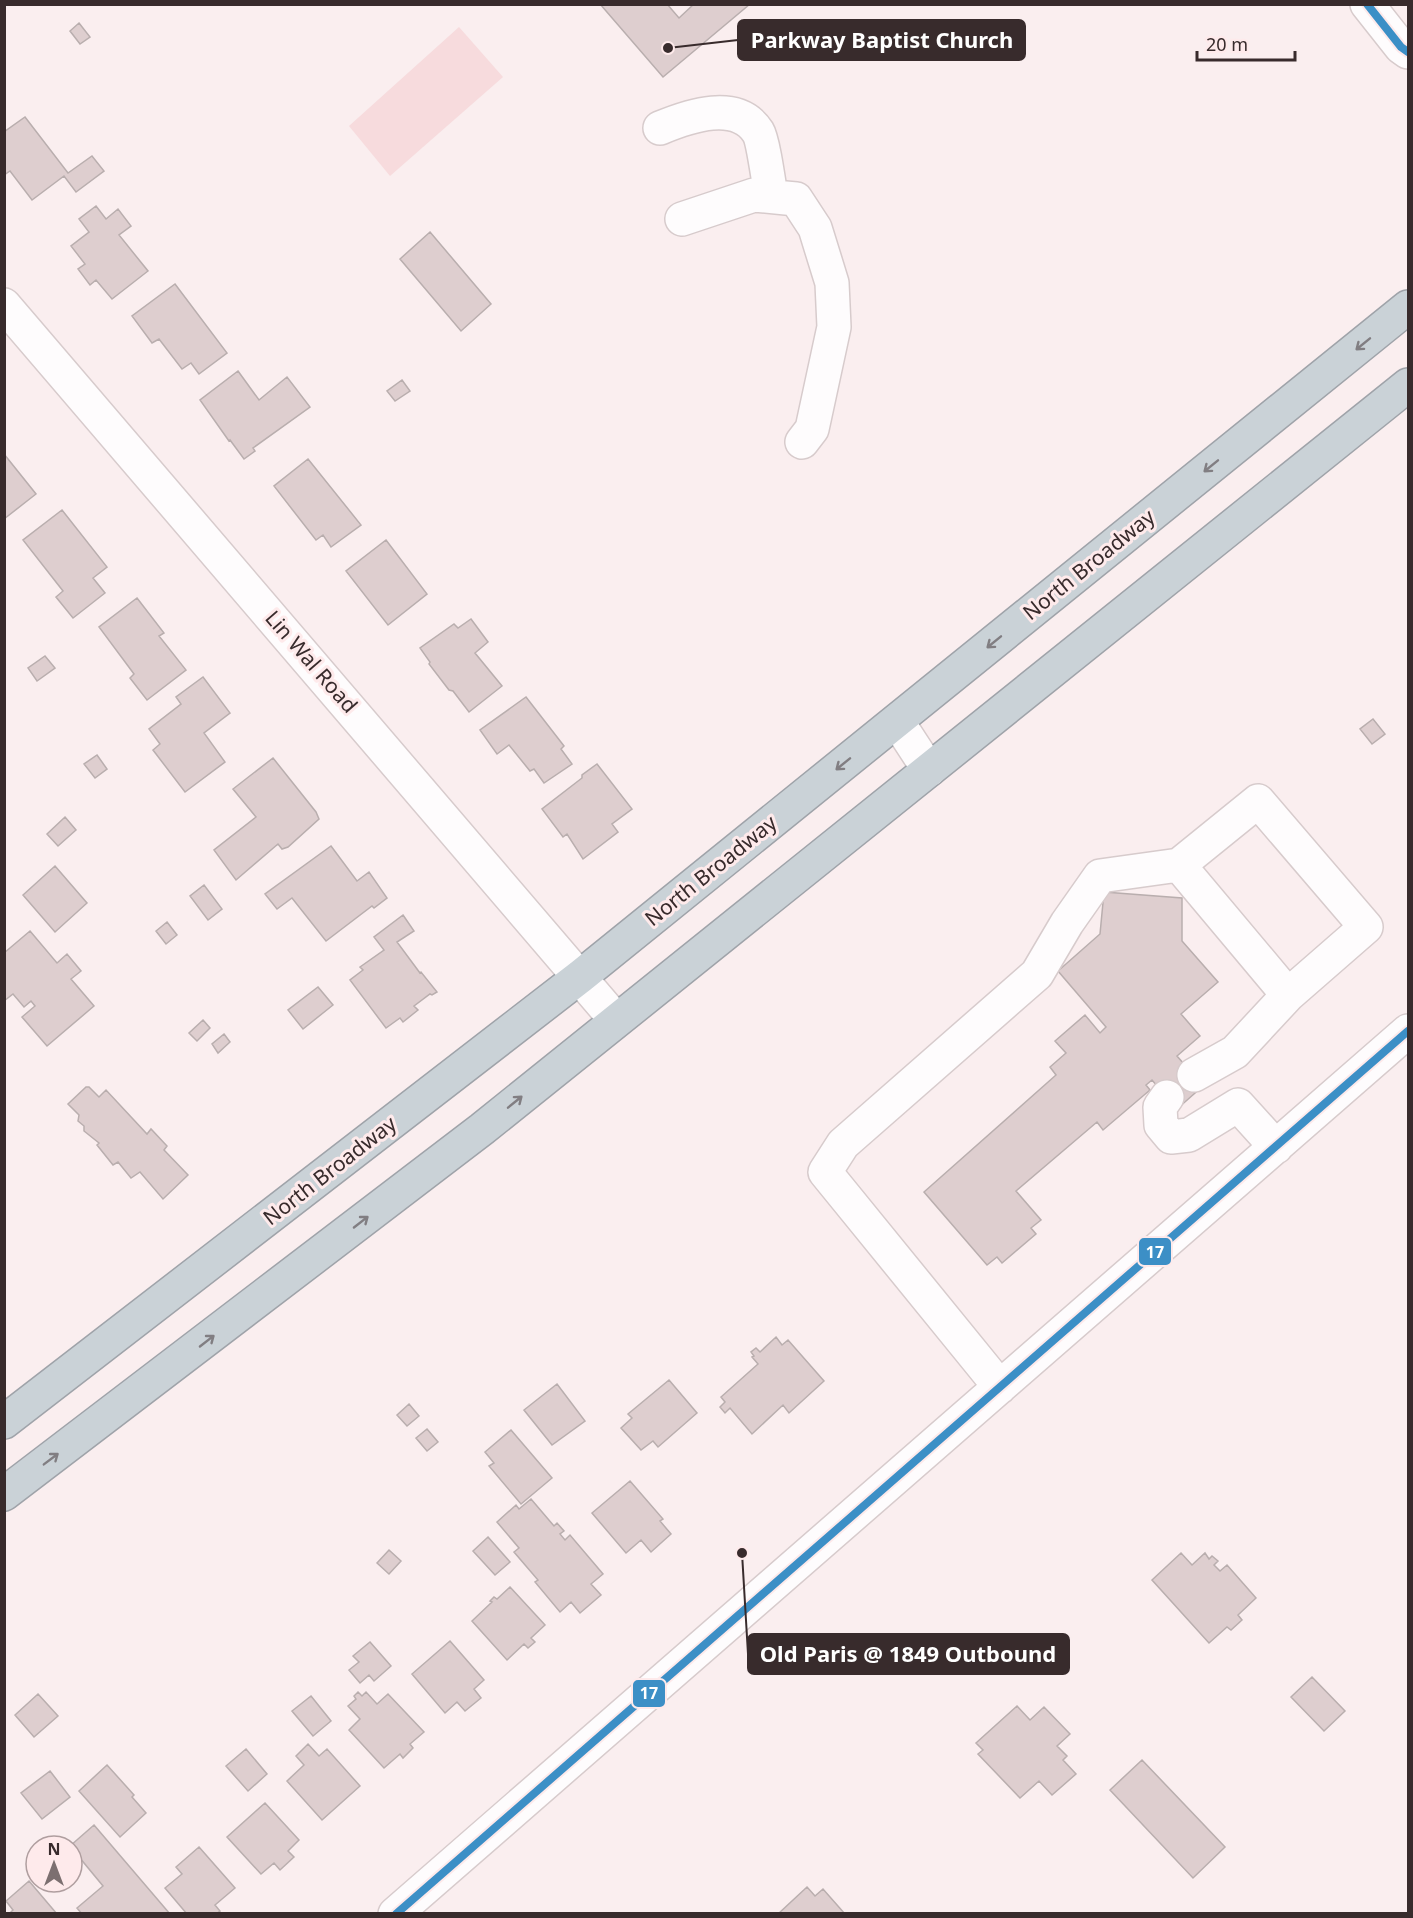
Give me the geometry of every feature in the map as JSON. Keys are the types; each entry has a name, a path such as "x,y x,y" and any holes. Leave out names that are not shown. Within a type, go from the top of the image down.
{"highway":[{"name":"North Broadway","path":"4,1422 581,976 1408,307"},
{"path":"4,1494 482,1129 1408,385"}],"street":[{"path":"1367,4 1401,47 1408,52"},
{"path":"660,128 679,120 714,112 741,116 759,133 771,196"},
{"path":"682,219 754,195 771,196 796,199 815,228 832,283 834,327 812,429 802,442"},
{"name":"Lin Wal Road","path":"4,305 581,976 616,1020"},
{"path":"897,721 929,770"},
{"path":"1000,1387 825,1172 843,1144 1037,974 1067,922 1100,876 1179,865 1258,801 1366,927 1288,995 1235,1052 1201,1071 1276,1147"},
{"path":"1179,865 1288,995"},
{"path":"395,1914 1408,1031"},
{"path":"1167,1097 1160,1107 1161,1125 1171,1137 1189,1135 1238,1106"}],"shaded area":[{"path":"459,27 503,77 390,176 349,126"}],"building":[{"path":"600,4 667,4 679,18 694,4 750,4 663,77"},
{"path":"79,23 90,37 80,44 70,31"},
{"path":"25,117 68,173 92,156 104,171 76,192 64,176 32,200 10,171 4,175 4,132"},
{"path":"96,206 106,219 118,209 131,226 119,235 148,271 112,299 96,280 90,285 78,269 85,264 71,246 89,232 79,219"},
{"path":"430,232 491,304 461,331 400,259"},
{"path":"175,284 227,353 199,374 191,363 182,369 159,339 152,343 132,316"},
{"path":"238,371 259,400 287,377 310,407 253,448 255,451 244,459 200,400"},
{"path":"402,380 410,391 395,401 387,391"},
{"path":"4,454 36,494 4,519"},
{"path":"308,459 361,525 331,547 323,535 316,540 274,486"},
{"path":"62,510 107,567 93,578 105,593 73,618 56,597 63,591 23,540"},
{"path":"386,540 427,594 388,625 346,571"},
{"path":"137,598 164,633 159,636 186,670 147,700 130,678 134,674 99,627"},
{"path":"471,619 488,642 475,653 502,686 469,712 429,664 430,662 420,648 454,624 458,628"},
{"path":"45,656 55,668 37,681 28,668"},
{"path":"203,677 230,713 204,733 225,762 185,792 153,750 160,744 149,729 181,704 176,697"},
{"path":"526,697 564,746 561,749 572,764 544,783 534,769 530,771 509,745 497,754 480,730"},
{"path":"1373,719 1385,734 1372,744 1360,729"},
{"path":"97,755 107,769 95,778 84,764"},
{"path":"273,758 316,812 319,819 288,847 282,849 278,844 236,880 214,850 256,817 233,789"},
{"path":"597,764 632,809 612,824 618,832 583,859 567,834 563,837 542,809"},
{"path":"65,817 76,830 58,846 47,834"},
{"path":"331,846 357,881 369,872 387,898 374,908 372,906 326,941 292,898 277,909 265,894"},
{"path":"55,866 87,903 55,932 23,895"},
{"path":"204,885 222,909 208,920 190,896"},
{"path":"1104,892 1182,898 1182,941 1218,982 1181,1014 1200,1036 1177,1056 1203,1086 1177,1109 1152,1080 1146,1085 1150,1090 1103,1130 1097,1122 1016,1191 1041,1220 1031,1228 1036,1234 1002,1263 997,1257 987,1265 924,1192 1056,1075 1050,1067 1066,1053 1055,1041 1085,1015 1100,1033 1106,1027 1058,971 1100,934"},
{"path":"403,915 414,931 397,942 437,992 430,994 414,1006 418,1010 403,1022 400,1018 386,1028 350,980 363,970 360,967 384,950 374,937"},
{"path":"167,922 177,935 166,944 156,931"},
{"path":"30,931 57,963 67,954 81,971 71,979 94,1006 47,1046 22,1017 35,1006 31,1001 24,1007 13,994 4,1001 4,953"},
{"path":"318,987 333,1005 303,1029 288,1010"},
{"path":"203,1020 210,1028 197,1041 189,1033"},
{"path":"224,1034 230,1042 218,1053 212,1044"},
{"path":"86,1087 89,1087 99,1097 106,1090 147,1134 151,1129 167,1146 164,1150 188,1175 163,1199 140,1172 131,1178 118,1162 113,1165 97,1145 99,1143 84,1131 84,1126 78,1121 79,1115 68,1104"},
{"path":"776,1337 782,1345 788,1340 824,1381 789,1413 783,1405 752,1434 730,1408 725,1413 720,1407 725,1402 721,1397 758,1364 751,1352 756,1348 760,1352"},
{"path":"669,1380 697,1413 658,1447 653,1441 641,1450 621,1428 632,1418 628,1414"},
{"path":"557,1384 585,1421 552,1445 524,1410"},
{"path":"409,1404 419,1416 407,1426 397,1415"},
{"path":"427,1429 438,1442 427,1451 416,1438"},
{"path":"511,1430 552,1478 521,1504 489,1466 494,1463 485,1452"},
{"path":"630,1481 663,1519 660,1521 671,1534 651,1552 641,1540 626,1553 592,1513"},
{"path":"531,1499 554,1526 557,1523 564,1531 560,1534 565,1540 570,1535 603,1574 591,1584 601,1595 580,1613 571,1602 560,1612 535,1582 538,1580 514,1552 519,1548 497,1522 516,1505 519,1509"},
{"path":"488,1537 510,1562 495,1575 473,1551"},
{"path":"389,1550 401,1561 389,1574 377,1563"},
{"path":"1181,1553 1192,1565 1205,1553 1209,1559 1212,1556 1218,1561 1214,1565 1220,1571 1227,1565 1256,1598 1238,1615 1242,1620 1231,1630 1227,1627 1209,1643 1152,1580"},
{"path":"510,1587 545,1625 531,1638 535,1642 528,1648 524,1644 507,1660 472,1621 492,1602 490,1601 494,1597 497,1599"},
{"path":"450,1641 484,1680 474,1689 481,1698 465,1711 457,1702 445,1713 412,1674"},
{"path":"370,1642 391,1666 374,1681 369,1675 360,1683 349,1670 359,1662 353,1656"},
{"path":"1312,1677 1345,1711 1324,1731 1291,1697"},
{"path":"358,1692 362,1696 366,1692 377,1704 388,1694 424,1732 410,1744 413,1748 403,1758 400,1754 384,1768 349,1730 360,1719 348,1706 356,1699 354,1696"},
{"path":"38,1694 58,1716 34,1737 15,1715"},
{"path":"311,1696 331,1721 313,1736 292,1711"},
{"path":"1017,1706 1030,1720 1044,1707 1070,1734 1057,1746 1067,1756 1063,1760 1076,1774 1052,1795 1039,1781 1020,1798 978,1754 983,1750 976,1743"},
{"path":"308,1744 319,1756 327,1749 360,1786 322,1820 287,1781 304,1765 296,1756"},
{"path":"246,1749 267,1774 248,1791 226,1766"},
{"path":"1142,1760 1225,1847 1193,1878 1110,1790"},
{"path":"107,1765 134,1795 132,1797 146,1813 120,1837 79,1791"},
{"path":"50,1771 70,1797 42,1819 21,1793"},
{"path":"265,1803 299,1840 288,1851 294,1857 280,1870 274,1863 261,1874 227,1837"},
{"path":"94,1825 170,1914 82,1914 77,1908 103,1886 84,1863 84,1834"},
{"path":"199,1847 235,1888 215,1905 220,1911 216,1914 187,1914 165,1888 182,1874 176,1867"},
{"path":"24,1885 24,1894 40,1894 57,1914 9,1914 13,1910 6,1901"},
{"path":"807,1887 815,1896 823,1889 845,1914 778,1914"}],"transit line":[{"name":"17","path":"1367,4 1401,47 1408,52"},
{"name":"17","path":"396,1914 1408,1031"}],"place":[{"name":"Parkway Baptist Church","path":"668,48"},
{"name":"Old Paris @ 1849 Outbound","path":"742,1553"}]}
